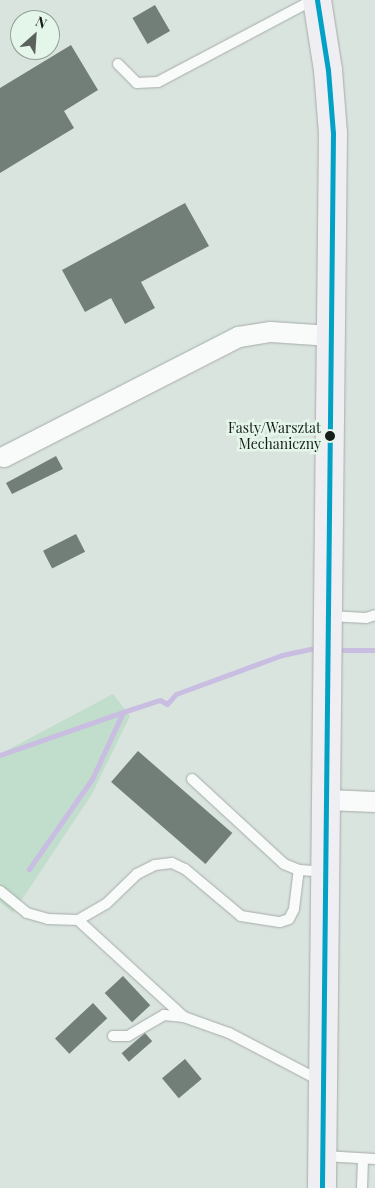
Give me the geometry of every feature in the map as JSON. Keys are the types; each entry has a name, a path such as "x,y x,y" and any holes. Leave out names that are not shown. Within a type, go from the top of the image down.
{"main road":[{"path":"317,0 328,70 333,133 322,1188"}],"street":[{"path":"4,457 239,337 271,332 331,336"},
{"path":"327,800 375,802"}],"lane":[{"path":"118,64 137,83 158,82 312,0"},
{"path":"328,616 366,618 375,615"},
{"path":"192,778 284,864 299,870 326,872"},
{"path":"0,891 27,913 48,919 78,920 106,904 136,874 155,865 172,864 185,868 241,916 280,922 289,919 294,909 299,870"},
{"path":"78,920 184,1017"},
{"path":"113,1036 128,1036 164,1015 184,1017 229,1033 323,1082"},
{"path":"322,1156 375,1159"},
{"path":"362,1159 362,1188"}],"green space":[{"path":"113,694 130,716 92,794 13,913 0,902 0,754"}],"building":[{"path":"155,5 170,31 147,44 132,18"},
{"path":"71,45 98,90 64,111 74,128 0,173 0,88 46,60 60,60 60,52"},
{"path":"185,203 209,246 141,282 155,308 125,324 111,298 85,312 62,270"},
{"path":"56,456 63,469 12,494 6,483"},
{"path":"76,534 85,552 52,569 43,551"},
{"path":"138,751 232,833 205,864 111,782"},
{"path":"123,976 150,1005 132,1022 105,993"},
{"path":"93,1003 107,1018 69,1054 55,1038"},
{"path":"145,1033 152,1041 129,1062 122,1053"},
{"path":"185,1059 202,1079 179,1098 162,1078"}],"waterway":[{"path":"123,712 160,700 167,704 176,694 282,655 311,649"},
{"path":"343,650 375,650"},
{"path":"0,755 123,712 92,779 29,869"}],"transit line":[{"path":"317,0 328,70 333,133 322,1188"}],"place":[{"name":"Fasty/Warsztat Mechaniczny","path":"330,436"}]}
